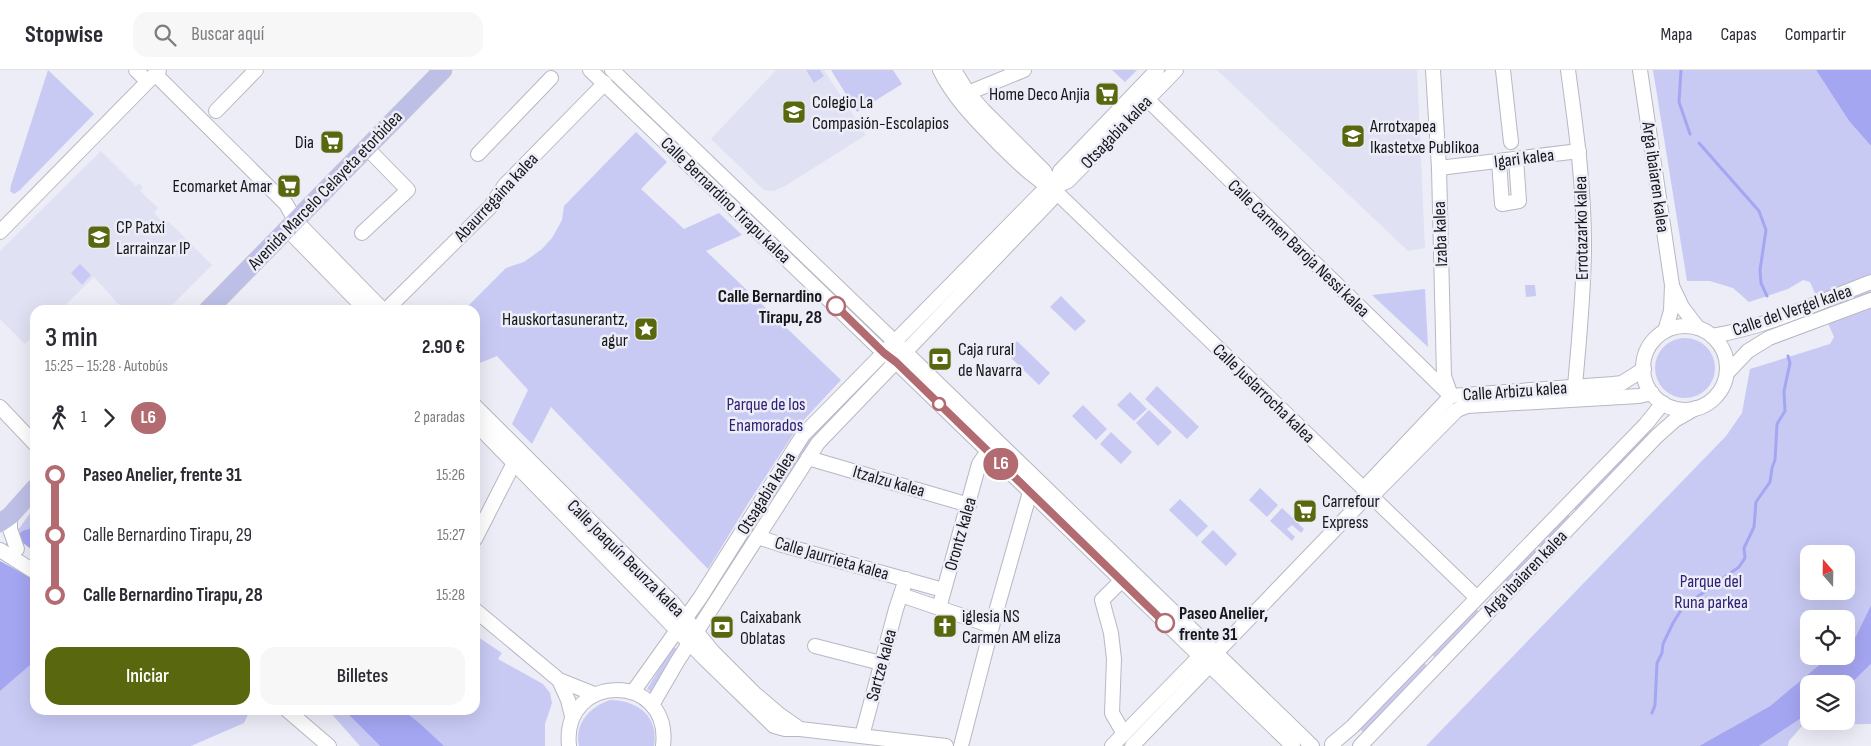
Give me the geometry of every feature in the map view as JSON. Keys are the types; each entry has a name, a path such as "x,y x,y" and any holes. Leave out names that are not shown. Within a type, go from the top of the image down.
{"main road":[{"name":"Avenida Marcelo Celayeta etorbidea","path":"213,305 442,70"},
{"path":"3,517 30,494"}],"street":[{"path":"136,70 154,75 286,204 291,224 362,305"},
{"path":"216,111 256,70"},
{"name":"Calle Bernardino Tirapu kalea","path":"590,70 884,353 899,352"},
{"path":"616,75 632,70"},
{"name":"Calle Juslarrocha kalea","path":"940,70 969,113 1034,179 1053,190 1476,598"},
{"name":"Calle Juslarrocha kalea","path":"954,70 968,93 1044,171 1053,190"},
{"path":"968,93 1024,70"},
{"name":"Otsagabia kalea","path":"1053,190 1060,171 1157,70"},
{"name":"Otsagabia kalea","path":"652,705 818,443 1037,197 1068,181 1176,70"},
{"name":"Izaba kalea","path":"1433,70 1439,168 1444,376 1451,396"},
{"path":"1503,70 1511,142"},
{"name":"Errotazarko kalea","path":"1568,70 1579,151 1584,244 1576,386"},
{"name":"Arga ibaiaren kalea","path":"1640,70 1672,285 1671,312 1665,331"},
{"path":"0,232 154,75"},
{"name":"Calle Bernardino Tirapu kalea","path":"616,75 1208,658 1293,746"},
{"path":"478,154 551,78"},
{"name":"Abaurregaina kalea","path":"390,305 491,206 504,184 604,83"},
{"name":"Calle Carmen Baroja Nessi kalea","path":"1148,100 1451,396"},
{"path":"362,233 408,190 366,146"},
{"name":"Igari kalea","path":"1439,168 1579,151"},
{"path":"1499,161 1502,204 1519,201 1516,159"},
{"path":"291,224 380,305"},
{"name":"Calle del Vergel kalea","path":"1712,336 1746,328 1794,312 1871,282"},
{"name":"Arga ibaiaren kalea","path":"1672,285 1682,307 1698,328"},
{"name":"Calle del Vergel kalea","path":"1727,373 1748,352 1769,338 1871,300"},
{"path":"1687,326 1698,328 1712,336 1724,350 1727,373 1723,385 1717,395 1707,403 1696,408 1679,408 1663,403 1652,393 1646,382 1644,369 1649,347 1665,331 1687,326"},
{"name":"Calle Bernardino Tirapu kalea","path":"899,352 988,451 1122,580 1208,658 1312,746"},
{"name":"Otsagabia kalea","path":"633,692 686,618 803,435 884,353"},
{"name":"Calle Arbizu kalea","path":"1368,493 1451,396 1622,383 1644,369"},
{"name":"Calle Arbizu kalea","path":"1132,746 1208,658 1368,493 1457,410 1466,406 1639,396 1652,393"},
{"name":"Arga ibaiaren kalea","path":"1334,745 1646,424 1663,403"},
{"path":"0,407 30,439"},
{"name":"Arga ibaiaren kalea","path":"1360,746 1657,436 1675,420 1696,408"},
{"name":"Calle Joaquín Beunza kalea","path":"480,412 517,456 677,631 693,638"},
{"name":"Calle Joaquín Beunza kalea","path":"480,427 517,456 673,603 686,618 693,638 774,726 785,729 800,729 845,740 862,736 946,746"},
{"name":"Orontz kalea","path":"943,590 969,505 979,464 988,451"},
{"path":"480,529 517,456"},
{"name":"Itzalzu kalea","path":"808,458 969,505"},
{"path":"962,746 992,626 1030,492"},
{"path":"3,517 10,529 10,553"},
{"name":"Calle Jaurrieta kalea","path":"758,537 943,590"},
{"path":"0,540 10,553 30,568"},
{"path":"0,550 30,560"},
{"name":"Calle Jaurrieta kalea","path":"906,579 901,595 992,626"},
{"path":"1122,580 1102,600 1112,633 1114,659 1112,713 1124,734"},
{"path":"939,608 943,590"},
{"name":"Sartze kalea","path":"862,736 901,595"},
{"path":"480,614 559,680 594,694"},
{"path":"815,646 881,663"},
{"name":"Calle Arbizu kalea","path":"1112,746 1208,658"},
{"path":"559,680 568,700 572,716 568,737 569,746"},
{"path":"572,716 583,702 594,694 620,689 633,692 644,697 661,719 665,734 663,746"},
{"path":"294,715 329,746"},
{"path":"1312,746 1325,743 1334,745"}],"shaded area":[{"name":"Colegio La Compasión-Escolapios","path":"776,70 824,70 866,135 774,191 764,190 711,139"},
{"name":"Arrotxapea Ikastetxe Publikoa","path":"1217,70 1417,70 1425,248 1408,251"},
{"name":"CP Patxi Larrainzar IP","path":"101,151 136,186 139,183 143,188 140,191 158,208 154,213 161,220 169,222 212,265 172,305 119,305 94,277 65,305 30,305 30,339 25,344 0,319 0,251"}],"green space":[{"path":"48,70 94,114 14,194 10,191 11,185"},
{"path":"806,70 820,70 824,76 814,83"},
{"path":"831,70 893,70 902,84 857,112"},
{"path":"1112,70 1137,70 1125,82"},
{"name":"Parque del Runa parkea","path":"1653,70 1816,70 1849,121 1871,146 1871,605 1856,636 1855,610 1800,610 1800,665 1819,665 1807,675 1800,675 1800,681 1770,706 1699,746 1426,746 1726,436 1742,413 1750,369 1830,344 1834,337 1810,282 1803,280 1788,289 1749,302 1733,288 1710,281 1687,281"},
{"name":"Parque de los Enamorados","path":"636,132 667,162 641,189 684,229 719,213 742,235 706,251 841,380 800,424 708,569 551,407 532,444 512,424 528,390 497,356 480,363 480,305 469,305 506,268 524,262 542,249 552,238 562,220 564,206"},
{"path":"80,264 91,275 82,285 71,273"},
{"path":"1525,285 1535,285 1536,296 1526,297"},
{"path":"1425,289 1428,347 1372,295"},
{"path":"1061,296 1086,321 1075,331 1050,307"},
{"path":"1685,338 1701,343 1706,347 1710,352 1715,368 1710,384 1706,389 1701,393 1685,398 1669,393 1664,389 1660,384 1655,368 1660,352 1664,347 1669,343"},
{"path":"1017,341 1050,373 1039,385 1006,353"},
{"path":"879,364 883,368 812,439 701,612 697,610 809,436"},
{"path":"1157,386 1199,427 1187,439 1145,399"},
{"path":"1130,392 1147,409 1134,421 1117,405"},
{"path":"1083,405 1107,429 1096,440 1072,416"},
{"path":"1149,410 1172,432 1158,446 1136,423"},
{"path":"1111,432 1132,452 1121,464 1100,444"},
{"path":"1646,432 1650,436 1577,512 1573,508"},
{"path":"534,470 673,612 670,616 530,474"},
{"path":"1260,488 1278,505 1267,517 1249,500"},
{"path":"1180,499 1208,526 1197,537 1169,510"},
{"path":"1282,508 1304,529 1301,533 1292,525 1287,529 1295,537 1292,541 1270,521"},
{"path":"30,513 30,529 22,531 0,556 0,550"},
{"path":"1567,513 1571,518 1503,588 1499,584"},
{"path":"1213,530 1237,554 1226,566 1201,542"},
{"path":"1475,608 1479,612 1436,658 1431,654"},
{"path":"480,638 502,653 498,659 543,684 550,693 552,703 545,724 545,746 442,746 407,715 480,715"},
{"path":"673,647 677,649 651,692 647,689"},
{"path":"1423,662 1427,666 1364,733 1360,729"},
{"path":"1871,664 1871,724 1855,724 1855,679"},
{"path":"30,665 30,715 248,715 244,723 191,746 0,746 0,691"},
{"path":"610,700 629,703 644,712 653,726 655,735 654,746 579,746 579,730 585,717 596,707"},
{"path":"332,715 349,715 380,746 360,746"},
{"path":"1800,719 1800,728 1789,741 1788,746 1759,746"}],"water":[{"path":"1816,70 1871,70 1871,146 1849,121"},
{"path":"30,529 30,665 0,691 0,556 22,531"},
{"path":"1871,605 1871,664 1855,679 1855,675 1807,675 1819,665 1855,665 1856,636"},
{"path":"1800,681 1800,719 1759,746 1699,746 1770,706"},
{"path":"349,715 409,715 444,746 380,746"}],"pier":[{"path":"18,532 23,543 30,548 30,577 0,561 0,553"}],"waterway":[{"path":"1681,70 1679,102 1690,134"},
{"path":"1699,143 1759,211 1766,230 1760,270 1761,283 1767,296"},
{"path":"1652,713 1655,705 1657,663 1673,623 1683,607 1739,567 1745,558 1744,548 1754,527 1756,502 1770,482 1775,460 1777,424 1785,411 1784,391 1790,363 1788,356"}],"bus line":[{"name":"L6","path":"836,306 1165,623"}],"place":[{"name":"Home Deco Anjia","path":"1107,94"},
{"name":"Colegio La Compasión-Escolapios","path":"794,112"},
{"name":"Arrotxapea Ikastetxe Publikoa","path":"1353,136"},
{"name":"Dia","path":"332,142"},
{"name":"Ecomarket Amar","path":"289,186"},
{"name":"CP Patxi Larrainzar IP","path":"99,237"},
{"name":"Calle Bernardino Tirapu, 28","path":"836,306"},
{"name":"Hauskortasunerantz, agur","path":"646,329"},
{"name":"Caja rural de Navarra","path":"940,359"},
{"name":"Carrefour Express","path":"1305,511"},
{"name":"Paseo Anelier, frente 31","path":"1165,623"},
{"name":"iglesia NS Carmen AM eliza","path":"945,626"},
{"name":"Caixabank Oblatas","path":"722,627"}]}
